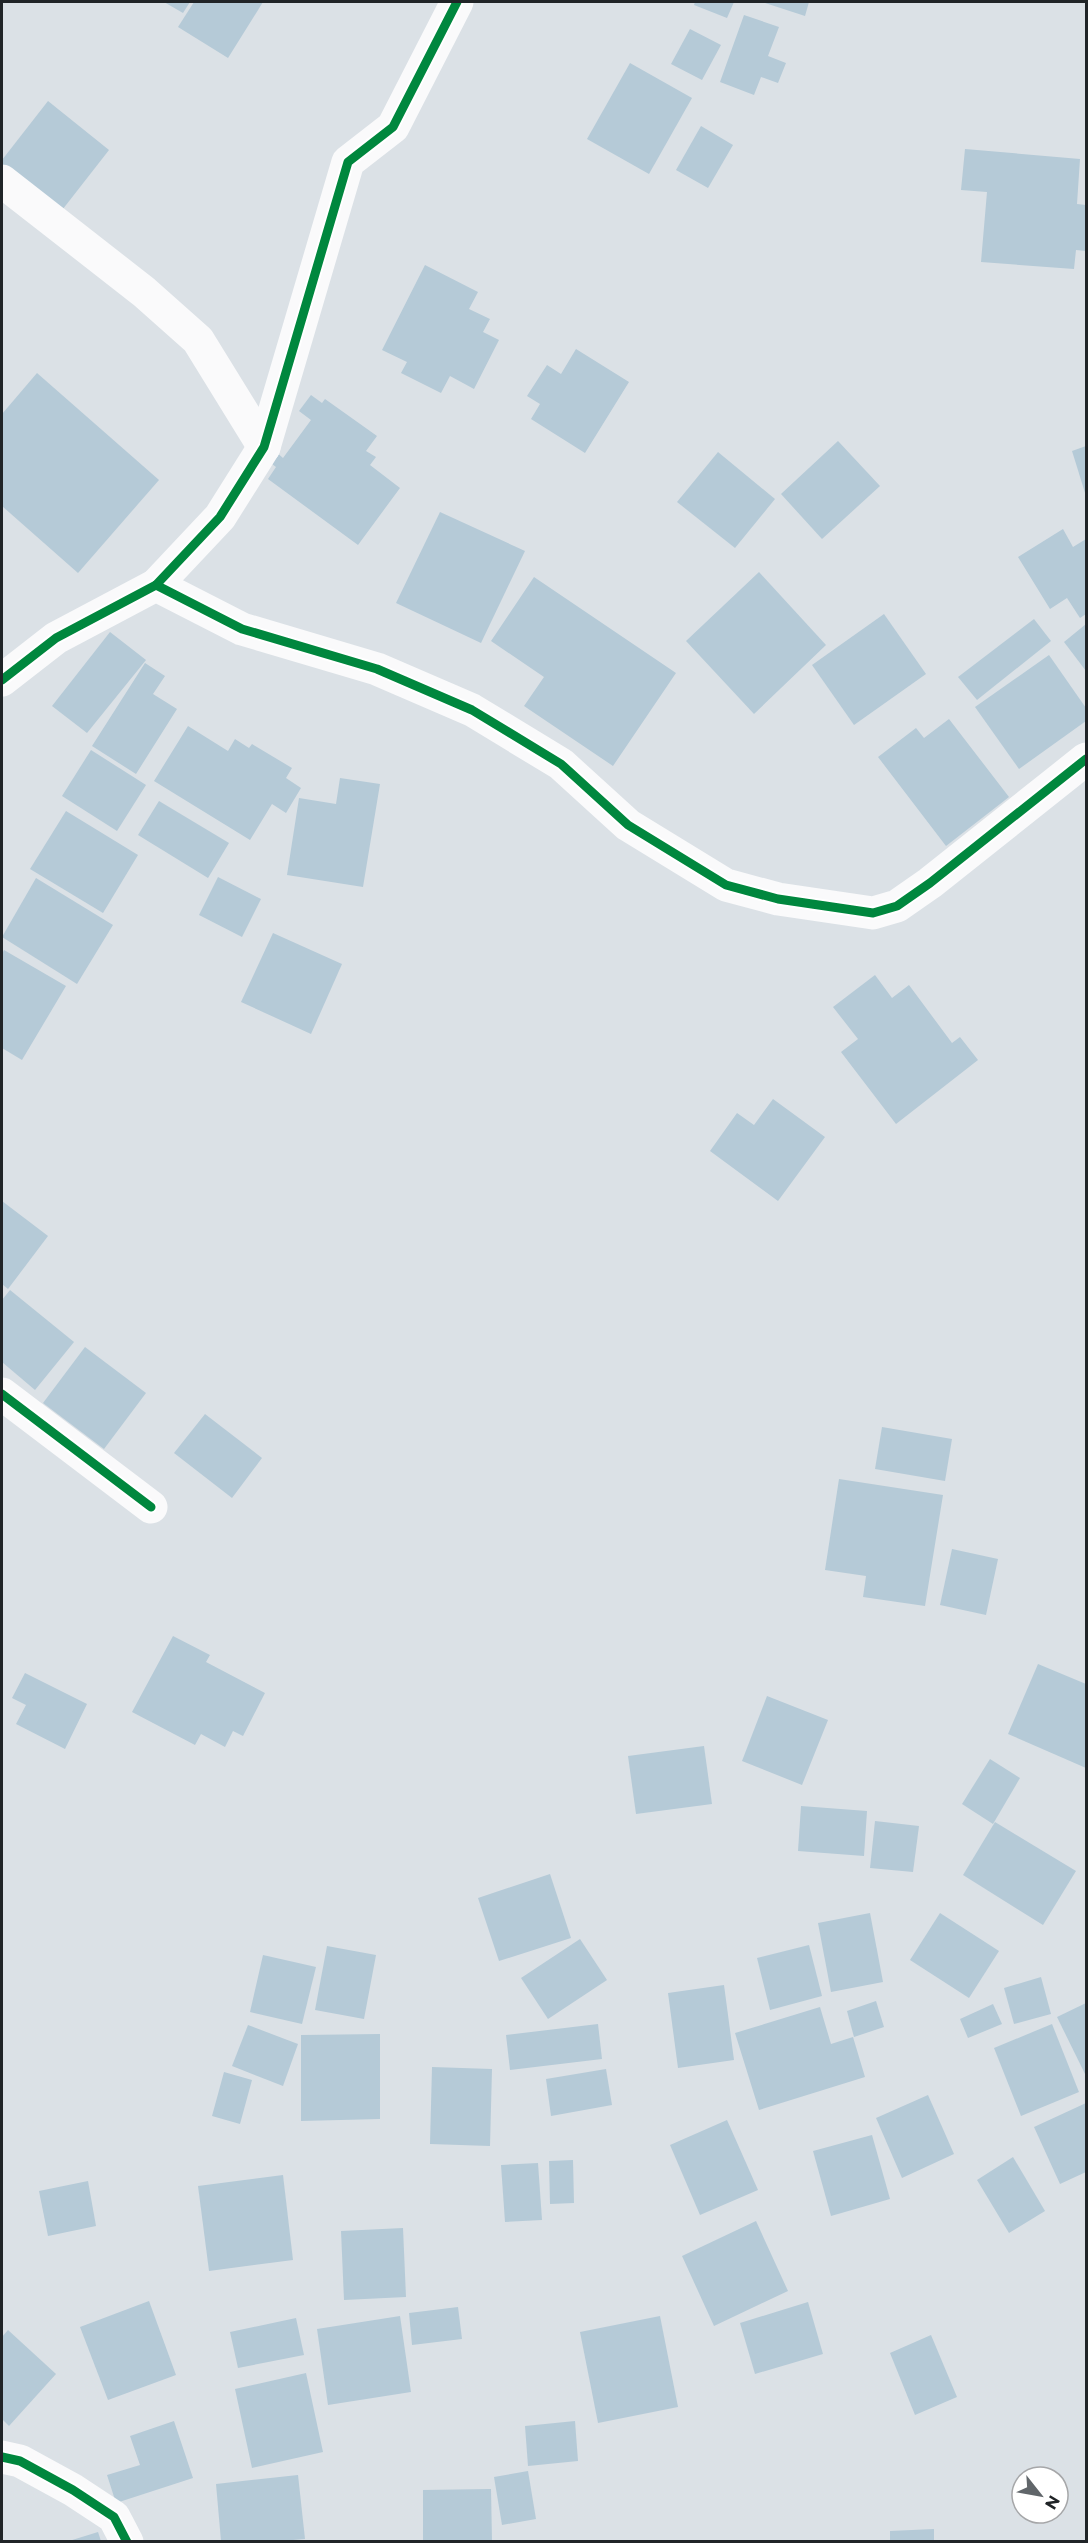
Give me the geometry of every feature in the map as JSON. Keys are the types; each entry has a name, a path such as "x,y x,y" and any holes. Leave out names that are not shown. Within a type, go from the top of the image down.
{"street":[{"path":"2,680 56,638 156,585 220,517 264,447 348,162 393,127 457,2"},
{"path":"2,181 144,292 198,340 264,447"},
{"path":"156,585 242,629 377,669 472,710 561,764 628,825 726,885 778,899 873,913 897,906 930,883 1086,759"},
{"path":"2,1394 151,1507"},
{"path":"2,2457 20,2461 81,2495 114,2517 127,2541"}],"building":[{"path":"164,2 190,2 183,13"},
{"path":"194,2 263,2 228,58 178,27"},
{"path":"695,2 734,2 727,18 694,5"},
{"path":"762,2 809,2 805,16"},
{"path":"744,15 779,27 768,56 786,63 778,83 761,77 754,95 720,82"},
{"path":"690,29 721,45 702,80 671,64"},
{"path":"630,63 692,98 649,174 587,139"},
{"path":"48,101 109,150 59,214 2,170 2,160"},
{"path":"701,126 733,145 708,188 676,170"},
{"path":"965,149 1080,159 1077,204 1086,205 1086,251 1076,250 1074,269 981,262 987,192 961,190"},
{"path":"425,265 478,292 469,309 490,319 483,332 499,340 474,389 450,376 441,393 401,373 407,362 382,350"},
{"path":"576,349 629,382 585,453 531,419 540,404 527,396 547,365 561,374"},
{"path":"37,373 159,480 78,573 2,506 2,414"},
{"path":"311,395 322,403 325,399 377,436 366,451 376,457 370,465 400,488 358,545 268,479 276,467 268,461 275,451 283,458 311,420 299,411"},
{"path":"838,441 880,486 822,539 781,494"},
{"path":"1086,446 1086,496 1072,451"},
{"path":"718,452 775,499 735,548 677,502"},
{"path":"440,512 525,551 481,643 396,603"},
{"path":"1063,529 1073,547 1086,539 1086,614 1080,618 1067,598 1050,609 1018,557"},
{"path":"759,572 826,645 754,714 686,641"},
{"path":"534,577 676,673 613,766 524,706 544,677 491,641"},
{"path":"884,614 926,674 854,725 812,665"},
{"path":"1034,619 1051,641 977,700 958,677"},
{"path":"1086,624 1086,671 1064,642"},
{"path":"110,632 146,660 87,733 52,706"},
{"path":"1049,655 1086,708 1086,721 1019,769 975,707"},
{"path":"145,663 165,676 153,694 177,709 136,774 92,746"},
{"path":"949,719 1009,797 946,846 878,757 916,728 924,738"},
{"path":"188,726 228,751 235,739 249,748 252,744 292,768 286,778 301,788 286,813 272,804 250,840 154,781"},
{"path":"91,750 146,785 117,831 62,796"},
{"path":"340,778 380,784 363,887 287,875 299,798 336,804"},
{"path":"159,801 229,843 208,878 138,835"},
{"path":"66,811 138,855 103,913 30,869"},
{"path":"218,877 261,899 242,937 199,915"},
{"path":"36,878 113,925 77,984 2,937"},
{"path":"273,933 342,964 311,1034 241,1002"},
{"path":"4,950 66,986 22,1060 2,1048 2,954"},
{"path":"875,975 892,998 909,985 952,1043 960,1037 978,1060 896,1124 841,1052 858,1039 833,1007"},
{"path":"773,1099 825,1137 778,1201 710,1151 737,1113 754,1125"},
{"path":"2,1201 48,1236 8,1289 2,1284"},
{"path":"10,1290 74,1342 35,1390 2,1362 2,1300"},
{"path":"85,1347 146,1393 104,1449 43,1403"},
{"path":"205,1414 262,1458 232,1498 174,1453"},
{"path":"882,1427 952,1439 945,1481 875,1469"},
{"path":"839,1479 943,1495 925,1606 863,1597 866,1576 825,1570"},
{"path":"952,1549 998,1559 986,1615 940,1605"},
{"path":"173,1636 210,1655 206,1662 265,1693 243,1736 233,1731 225,1747 201,1734 195,1745 132,1712"},
{"path":"1038,1664 1086,1684 1086,1768 1008,1734"},
{"path":"25,1673 87,1704 65,1749 16,1724 26,1705 12,1698"},
{"path":"767,1696 828,1720 802,1785 742,1761"},
{"path":"704,1746 712,1804 636,1814 628,1756"},
{"path":"990,1759 1020,1778 993,1824 962,1804"},
{"path":"801,1806 867,1811 864,1856 798,1851"},
{"path":"875,1821 919,1826 913,1872 870,1868"},
{"path":"995,1822 1076,1871 1043,1925 963,1875"},
{"path":"550,1874 571,1938 499,1961 478,1898"},
{"path":"870,1913 883,1982 831,1992 818,1923"},
{"path":"940,1913 999,1951 969,1998 910,1960"},
{"path":"580,1939 607,1980 548,2019 521,1978"},
{"path":"809,1945 822,1996 770,2010 757,1958"},
{"path":"327,1946 376,1955 364,2019 315,2010"},
{"path":"263,1955 316,1967 302,2024 250,2012"},
{"path":"1041,1977 1051,2014 1014,2024 1004,1988"},
{"path":"724,1985 734,2060 678,2068 668,1993"},
{"path":"876,2001 884,2027 854,2037 847,2011"},
{"path":"1086,2003 1086,2076 1057,2017"},
{"path":"993,2004 1002,2024 968,2038 960,2019"},
{"path":"820,2007 831,2044 853,2037 865,2077 759,2110 735,2033"},
{"path":"598,2024 602,2059 510,2070 506,2035"},
{"path":"1052,2024 1079,2092 1021,2116 994,2048"},
{"path":"248,2025 298,2044 283,2086 232,2066"},
{"path":"380,2034 380,2119 301,2121 301,2035"},
{"path":"432,2067 492,2069 490,2146 430,2144"},
{"path":"606,2069 612,2105 551,2116 546,2079"},
{"path":"224,2072 252,2080 240,2124 212,2116"},
{"path":"928,2095 954,2154 902,2178 876,2118"},
{"path":"1086,2103 1086,2172 1060,2184 1034,2127"},
{"path":"727,2120 758,2190 700,2215 670,2145"},
{"path":"872,2135 890,2199 831,2216 813,2151"},
{"path":"1013,2157 1045,2211 1009,2233 977,2180"},
{"path":"573,2160 574,2203 550,2204 549,2161"},
{"path":"538,2163 542,2220 505,2222 501,2165"},
{"path":"283,2175 293,2260 209,2271 198,2186"},
{"path":"88,2181 96,2226 48,2236 39,2191"},
{"path":"756,2221 788,2291 714,2326 682,2256"},
{"path":"403,2228 406,2297 344,2300 341,2231"},
{"path":"149,2301 176,2375 108,2400 80,2327"},
{"path":"808,2302 823,2354 755,2374 740,2323"},
{"path":"458,2307 462,2339 412,2345 409,2313"},
{"path":"400,2316 411,2392 328,2405 317,2329"},
{"path":"660,2316 678,2407 598,2423 580,2332"},
{"path":"296,2318 304,2355 238,2368 230,2332"},
{"path":"8,2330 56,2374 9,2426 2,2419 2,2337"},
{"path":"931,2335 957,2397 915,2415 890,2353"},
{"path":"306,2373 323,2452 252,2468 235,2389"},
{"path":"174,2421 193,2478 116,2503 107,2475 140,2465 130,2436"},
{"path":"575,2421 578,2461 528,2466 525,2426"},
{"path":"528,2471 536,2519 502,2525 494,2477"},
{"path":"298,2475 305,2539 221,2541 216,2484"},
{"path":"491,2489 492,2541 423,2541 423,2490"},
{"path":"934,2529 934,2541 890,2541 890,2531"},
{"path":"98,2532 101,2541 69,2541"}],"cycle path":[{"path":"156,585 220,517 264,447 348,162 393,127 457,2"},
{"path":"2,680 56,638 156,585 242,629 377,669 472,710 561,764 628,825 726,885 778,899 873,913 897,906 930,883 1086,759"},
{"path":"2,1394 151,1507"},
{"path":"2,2457 20,2461 73,2490 114,2517 127,2542"}]}
